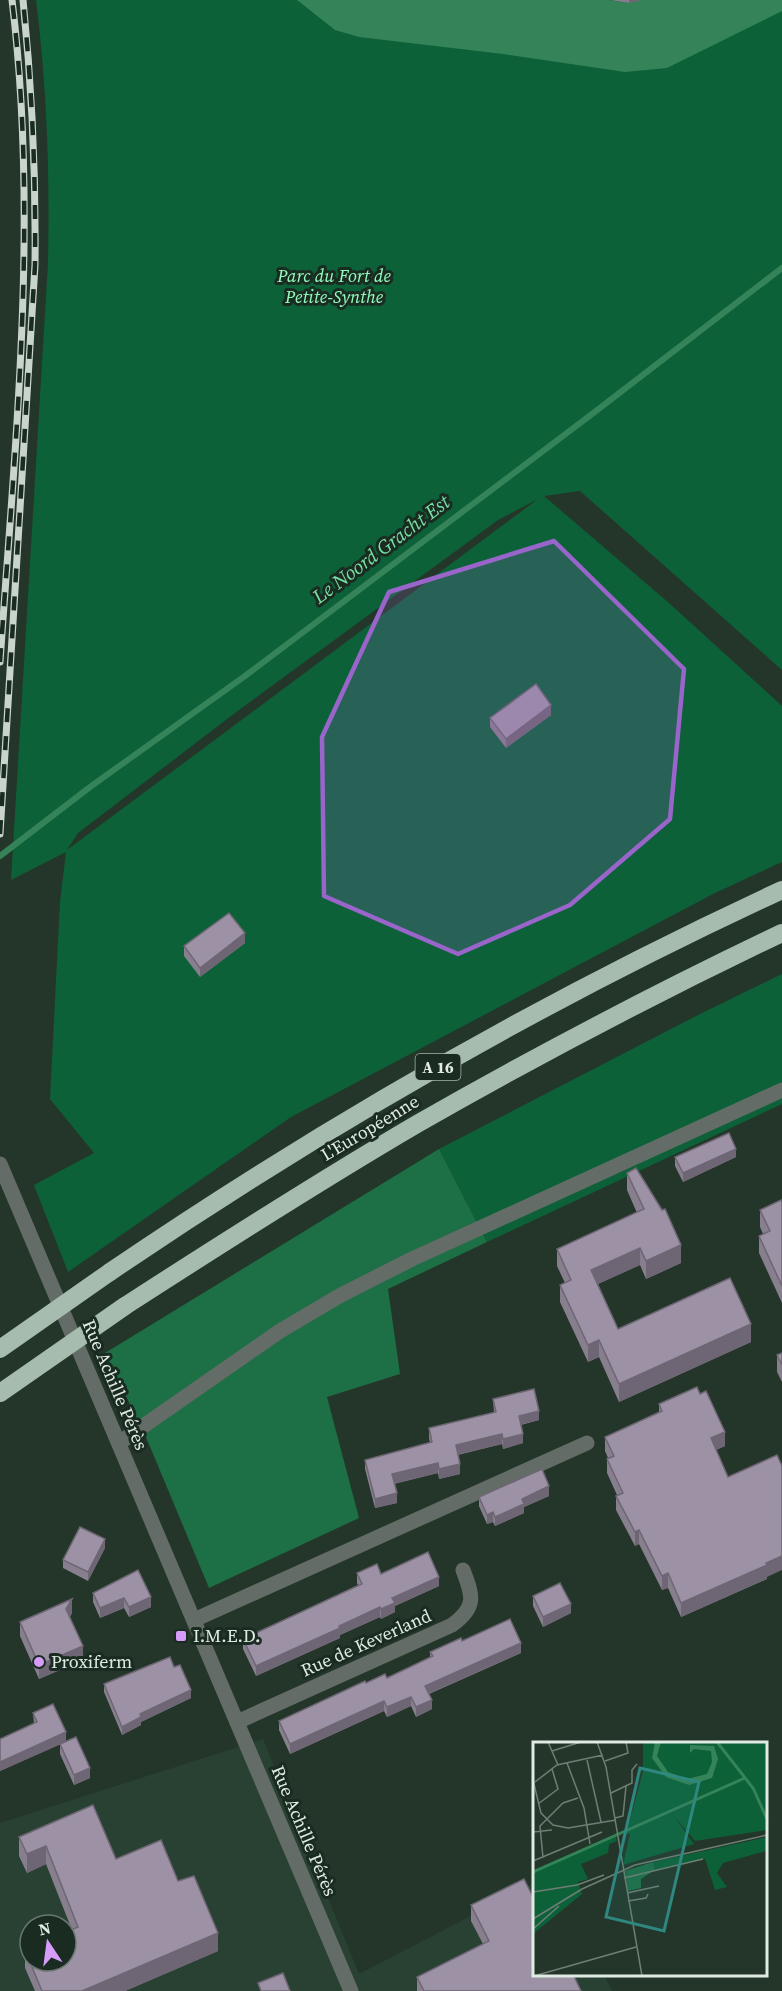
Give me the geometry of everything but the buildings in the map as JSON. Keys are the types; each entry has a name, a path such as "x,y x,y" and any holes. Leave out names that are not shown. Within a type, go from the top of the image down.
{"highway":[{"name":"L'Européenne","path":"0,1349 110,1272 286,1157 422,1076 613,973 782,890"},
{"name":"L'Européenne","path":"0,1393 125,1306 286,1203 426,1119 623,1012 782,933"}],"street":[{"path":"119,1443 279,1331 341,1295 423,1254 782,1090"},
{"name":"Rue Achille Pérès","path":"0,1164 351,1991"},
{"path":"194,1620 587,1443"},
{"name":"Rue de Keverland","path":"237,1722 452,1625 465,1615 471,1602 471,1593 463,1570"}],"highlighted area":[{"path":"554,541 684,669 670,819 570,905 458,954 324,896 322,737 389,592"}],"shaded area":[{"path":"297,0 609,0 629,3 642,0 782,0 782,11 667,68 625,72 503,54 359,37 335,30"},
{"path":"439,1149 487,1242 388,1289 400,1374 327,1397 359,1518 209,1588 146,1437 105,1353"},
{"path":"263,1739 359,1974 533,1884 533,1976 604,1976 612,1991 0,1991 0,1823"}],"green space":[{"name":"Parc du Fort de Petite-Synthe","path":"36,0 782,0 782,670 580,491 544,496 669,603 782,706 782,862 713,894 291,1117 68,1272 34,1185 94,1153 50,1099 60,902 66,852 11,880 48,263 47,131","holes":["538,499 67,850 78,833 235,713 498,520"]},
{"path":"782,974 782,1104 487,1242 439,1149"}],"waterway":[{"name":"Le Noord Gracht Est","path":"0,856 90,787 245,676 782,268"}],"railway":[{"path":"0,662 18,414 24,248 24,165 20,83 12,0"},
{"path":"0,834 35,265 33,132 23,0"}],"place":[{"name":"I.M.E.D.","path":"181,1636"},
{"name":"Proxiferm","path":"39,1662"}]}
